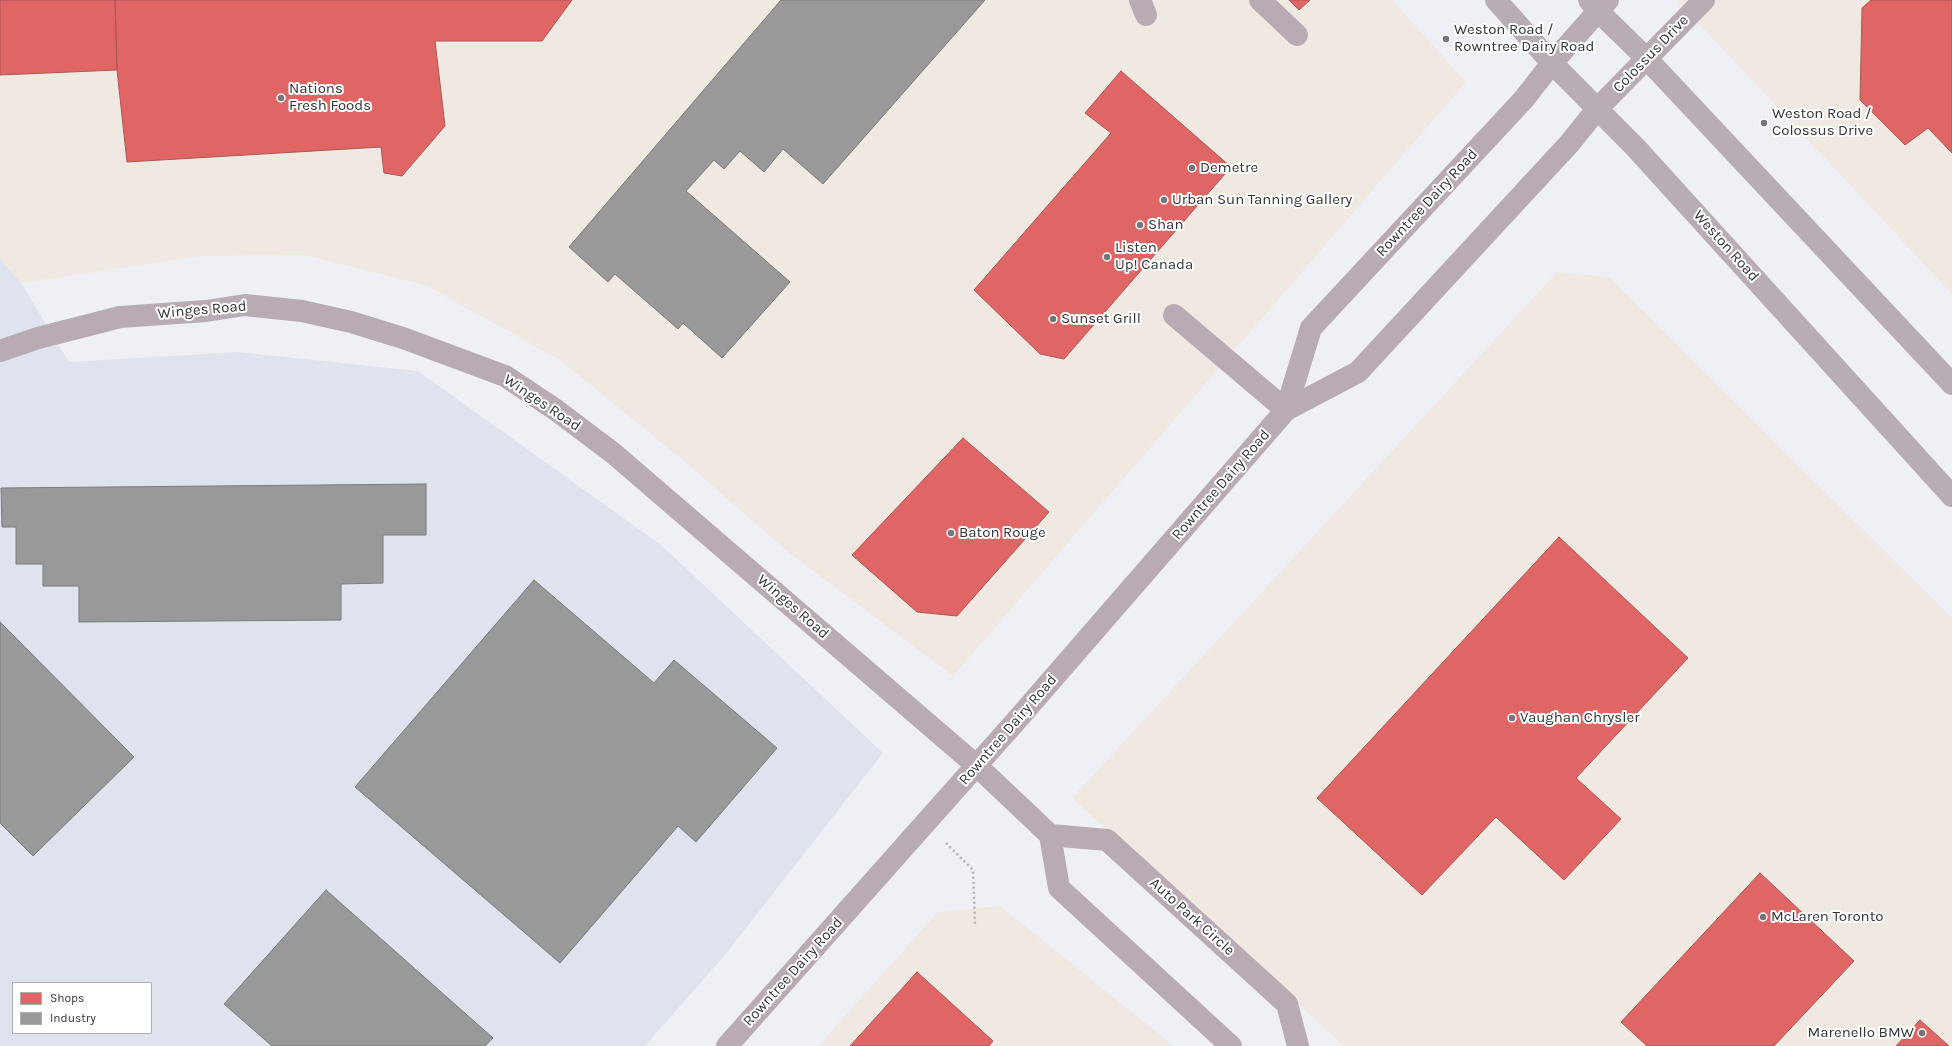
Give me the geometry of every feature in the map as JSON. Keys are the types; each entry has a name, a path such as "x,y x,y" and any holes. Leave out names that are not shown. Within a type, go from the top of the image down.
{"main road":[{"name":"Weston Road","path":"1496,0 1552,63 1598,108 1952,496"},
{"path":"1598,4 1647,59 1952,384"}],"street":[{"path":"1260,0 1297,35"},
{"name":"Colossus Drive","path":"1598,108 1704,0"},
{"name":"Rowntree Dairy Road","path":"1286,410 1311,328 1524,99 1598,4"},
{"name":"Rowntree Dairy Road","path":"727,1046 977,766 1286,410 1358,372 1569,144 1598,108"},
{"name":"Winges Road","path":"0,351 38,338 120,317 206,311 244,305 302,311 351,322 403,338 505,376 556,410 613,452 977,766"},
{"path":"1174,315 1286,410"},
{"path":"977,766 1050,834 1059,888 1231,1046"},
{"name":"Auto Park Circle","path":"1050,834 1107,840 1288,1004 1298,1046"}],"path":[{"path":"926,822 973,870 975,925"}],"shaded area":[{"path":"0,0 1392,0 1466,82 953,676 788,552 685,462 560,360 425,285 304,255 202,256 21,283 0,259"},
{"path":"1676,0 1952,0 1952,294 1735,62"},
{"path":"0,259 21,283 69,362 237,352 418,371 661,545 883,753 724,956 645,1046 0,1046"},
{"path":"1557,272 1609,277 1952,618 1952,1046 1344,1046 1072,798"},
{"path":"1000,906 1174,1046 818,1046 938,912"}],"building: Shops":[{"path":"0,0 115,0 117,70 0,75"},
{"name":"Nations Fresh Foods","path":"115,0 572,0 542,41 435,41 445,126 402,176 384,173 381,147 127,162 117,70"},
{"path":"1289,0 1310,0 1299,10"},
{"path":"1871,0 1952,0 1952,153 1928,128 1905,145 1860,100 1862,8"},
{"path":"1121,71 1231,167 1064,359 1040,354 974,290 1111,133 1085,113"},
{"name":"Baton Rouge","path":"963,438 1049,512 957,616 917,612 852,555"},
{"name":"Vaughan Chrysler","path":"1559,537 1688,658 1576,778 1621,819 1564,880 1496,817 1422,895 1317,798"},
{"name":"McLaren Toronto","path":"1760,873 1854,961 1774,1046 1647,1046 1621,1022"},
{"path":"917,972 993,1041 989,1046 850,1046"},
{"name":"Marenello BMW","path":"1920,1020 1949,1046 1896,1046"}],"building: Industry":[{"path":"781,0 985,0 823,184 783,149 764,172 740,151 724,169 714,160 686,191 790,282 722,358 683,323 678,329 615,274 608,282 569,247"},
{"path":"426,484 426,535 383,535 383,583 341,584 341,620 79,622 79,586 43,586 43,564 16,564 16,527 2,527 1,488"},
{"path":"534,580 654,683 674,660 777,748 696,842 678,826 560,963 355,787"},
{"path":"0,622 134,757 33,856 0,823"},
{"path":"326,890 493,1038 485,1046 272,1046 224,1004"}],"place":[{"name":"Weston Road / Rowntree Dairy Road","path":"1446,39"},
{"name":"Nations Fresh Foods","path":"281,98"},
{"name":"Weston Road / Colossus Drive","path":"1764,123"},
{"name":"Demetre","path":"1192,168"},
{"name":"Urban Sun Tanning Gallery","path":"1164,200"},
{"name":"Shan","path":"1140,225"},
{"name":"Listen Up! Canada","path":"1107,257"},
{"name":"Sunset Grill","path":"1053,319"},
{"name":"Baton Rouge","path":"951,533"},
{"name":"Vaughan Chrysler","path":"1512,718"},
{"name":"McLaren Toronto","path":"1763,917"},
{"name":"Marenello BMW","path":"1922,1033"}]}
